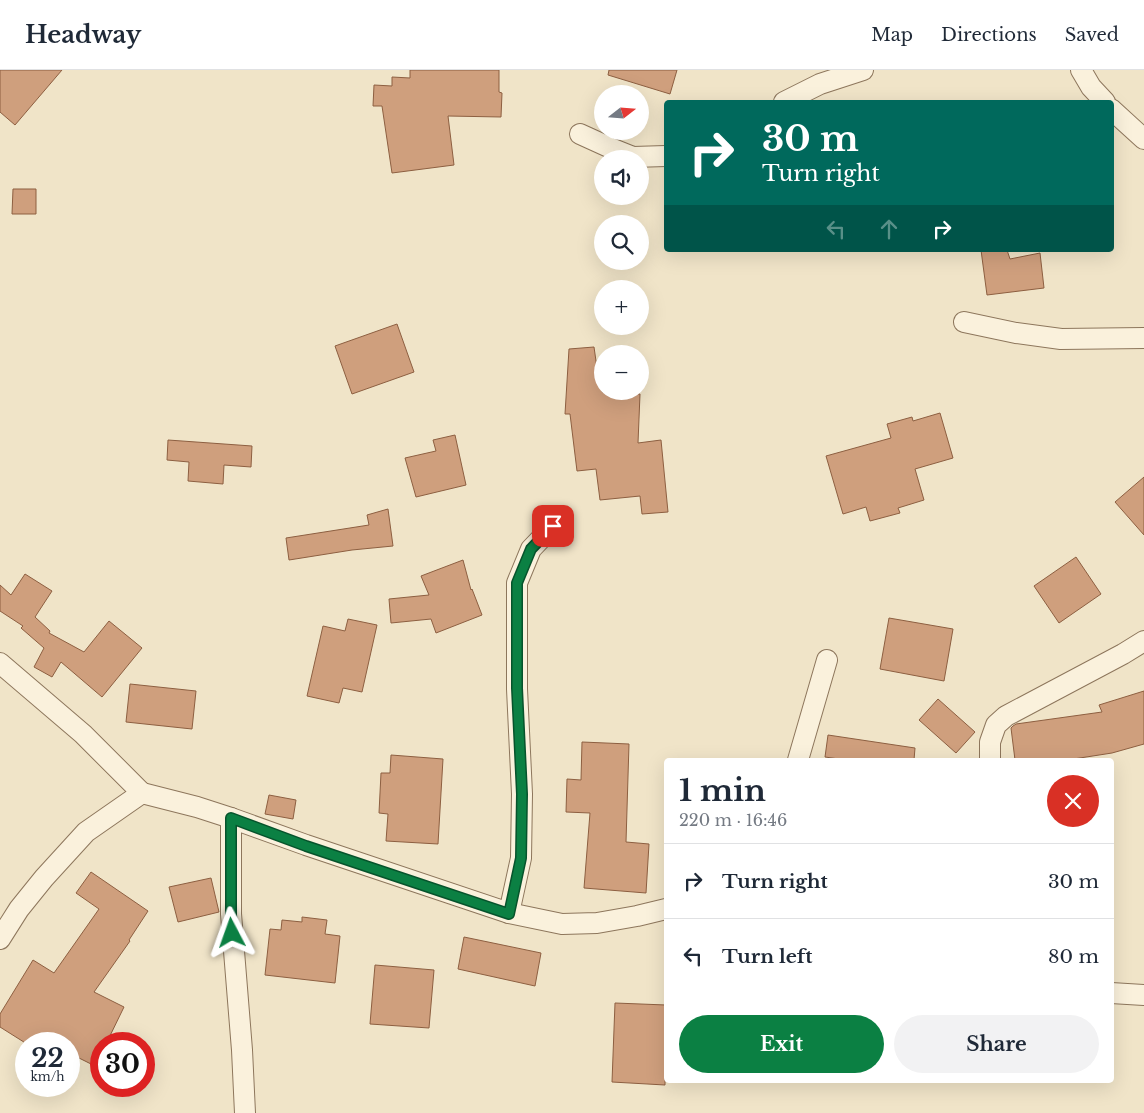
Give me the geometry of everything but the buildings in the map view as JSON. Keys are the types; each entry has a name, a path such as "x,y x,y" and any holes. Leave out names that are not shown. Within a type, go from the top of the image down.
{"street":[{"path":"788,100 820,84 863,70"},
{"path":"1080,70 1103,100"},
{"path":"1114,112 1144,140"},
{"path":"580,134 633,157 664,156"},
{"path":"964,322 1016,333 1061,339 1144,338"},
{"path":"509,914 521,858 522,794 517,688 517,583 531,549 553,526"},
{"path":"990,758 990,742 996,724 1006,716 1144,641"},
{"path":"799,758 827,660"},
{"path":"0,664 83,734 142,793 231,818 306,846 509,914 562,924 597,923 664,909"},
{"path":"0,939 19,909 86,832 142,793"},
{"path":"231,818 231,914 245,1113"},
{"path":"1114,994 1144,995"}],"route":[{"path":"232,933 231,818 306,846 509,914 521,858 522,794 517,688 517,583 531,549 553,526"}]}
